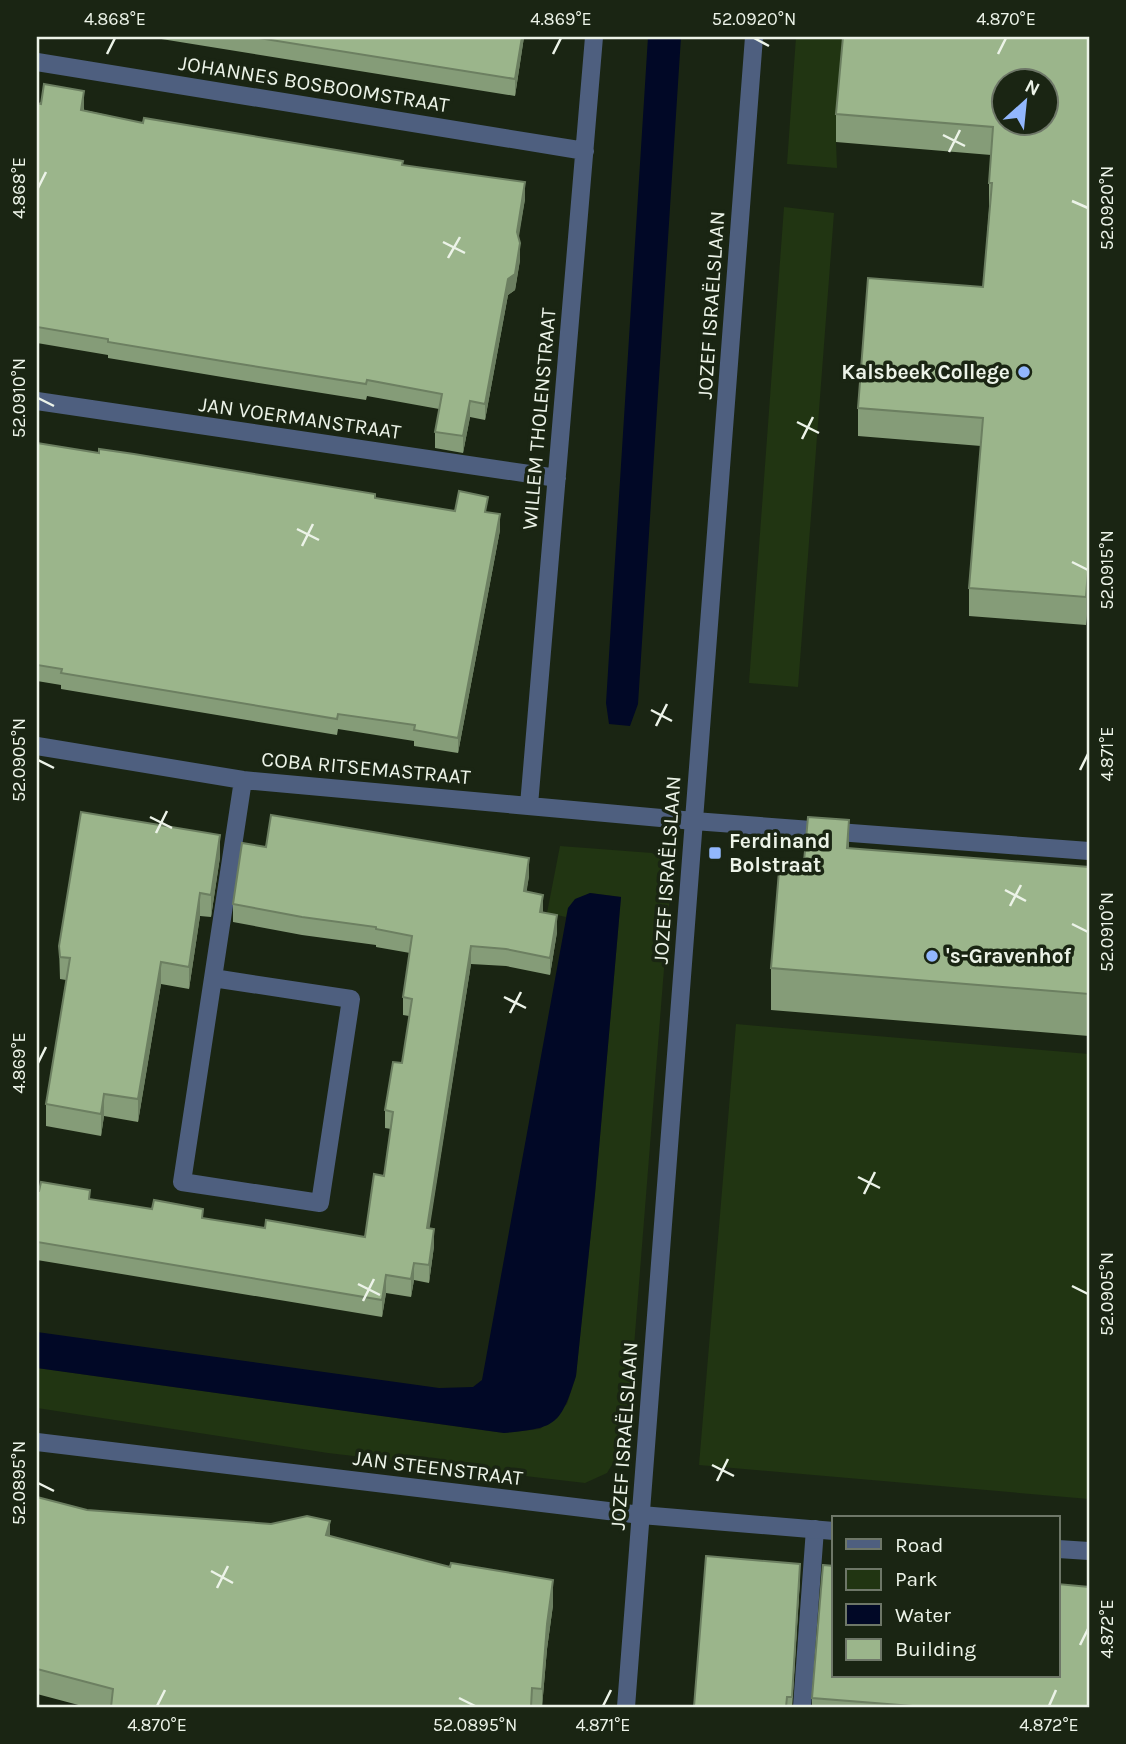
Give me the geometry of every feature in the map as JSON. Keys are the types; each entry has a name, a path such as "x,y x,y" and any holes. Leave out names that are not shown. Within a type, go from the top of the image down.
{"street":[{"name":"WILLEM THOLENSTRAAT","path":"529,805 594,37"},
{"name":"JOZEF ISRAËLSLAAN","path":"626,1707 754,37"},
{"name":"JOHANNES BOSBOOMSTRAAT","path":"37,62 584,150"},
{"name":"JAN VOERMANSTRAAT","path":"37,401 557,478"},
{"name":"COBA RITSEMASTRAAT","path":"37,746 243,780 694,821"},
{"path":"213,978 351,999 320,1203 182,1182 243,780"},
{"path":"694,821 1089,852"},
{"name":"JAN STEENSTRAAT","path":"37,1442 641,1515 832,1531"},
{"path":"802,1707 815,1530"},
{"path":"1060,1549 1089,1551"}],"green space":[{"path":"796,37 845,37 836,142 837,168 787,164"},
{"path":"784,207 834,213 798,687 749,683"},
{"path":"560,846 652,853 672,868 630,1397 621,1450 607,1473 585,1483 328,1453 37,1408 37,1368 504,1433 540,1429 567,1404 576,1376 621,897 590,893 568,908 566,917 547,913"},
{"path":"736,1024 1089,1054 1089,1499 699,1465"}],"water":[{"path":"648,37 681,37 638,704 630,726 609,724 606,703"},
{"path":"590,893 621,897 576,1376 565,1405 554,1421 535,1429 504,1433 37,1368 37,1332 439,1388 473,1387 482,1380 568,908 575,899"}],"building":[{"path":"253,37 522,37 515,79"},
{"path":"843,37 1089,37 1089,556 1086,597 969,588 983,418 858,408 868,278 983,287 992,183 989,183 992,136 1060,136 1060,66 990,66 990,127 836,114"},
{"path":"44,84 84,91 81,110 143,123 144,118 403,161 402,165 525,182 517,232 520,243 515,274 508,279 485,404 470,401 463,436 435,432 442,394 367,380 366,384 228,362 37,327 37,103 41,104"},
{"path":"37,443 99,453 99,449 134,454 375,494 375,498 455,511 459,491 488,497 485,512 500,514 458,738 414,730 415,725 338,714 337,719 61,673 62,669 37,665"},
{"path":"81,812 220,835 211,895 200,893 189,967 161,962 138,1099 104,1094 101,1114 46,1104 70,958 60,957 59,946"},
{"path":"271,815 529,858 524,891 543,895 540,912 557,915 550,958 506,949 471,946 427,1228 434,1229 429,1265 414,1263 411,1279 386,1275 382,1300 37,1242 37,1191 41,1182 90,1190 89,1199 152,1209 154,1200 203,1209 202,1218 265,1228 266,1220 365,1237 374,1174 384,1176 393,1112 385,1110 393,1062 402,1063 412,999 403,997 412,936 376,927 233,904 242,843 266,847"},
{"name":"'s-Gravenhof","path":"808,817 849,820 847,848 1089,867 1089,994 771,968 779,871 803,873"},
{"path":"37,1497 87,1510 271,1524 307,1516 330,1521 326,1535 450,1567 451,1563 553,1580 542,1689 532,1688 531,1707 111,1707 113,1689 37,1669"},
{"path":"706,1556 800,1564 792,1697 787,1697 786,1707 694,1707"},
{"path":"823,1565 832,1566 832,1678 1060,1678 1060,1584 1089,1587 1089,1707 925,1707 812,1698"}],"place":[{"name":"Kalsbeek College","path":"1024,372"},
{"name":"Ferdinand Bolstraat","path":"715,853"},
{"name":"'s-Gravenhof","path":"932,956"}]}
